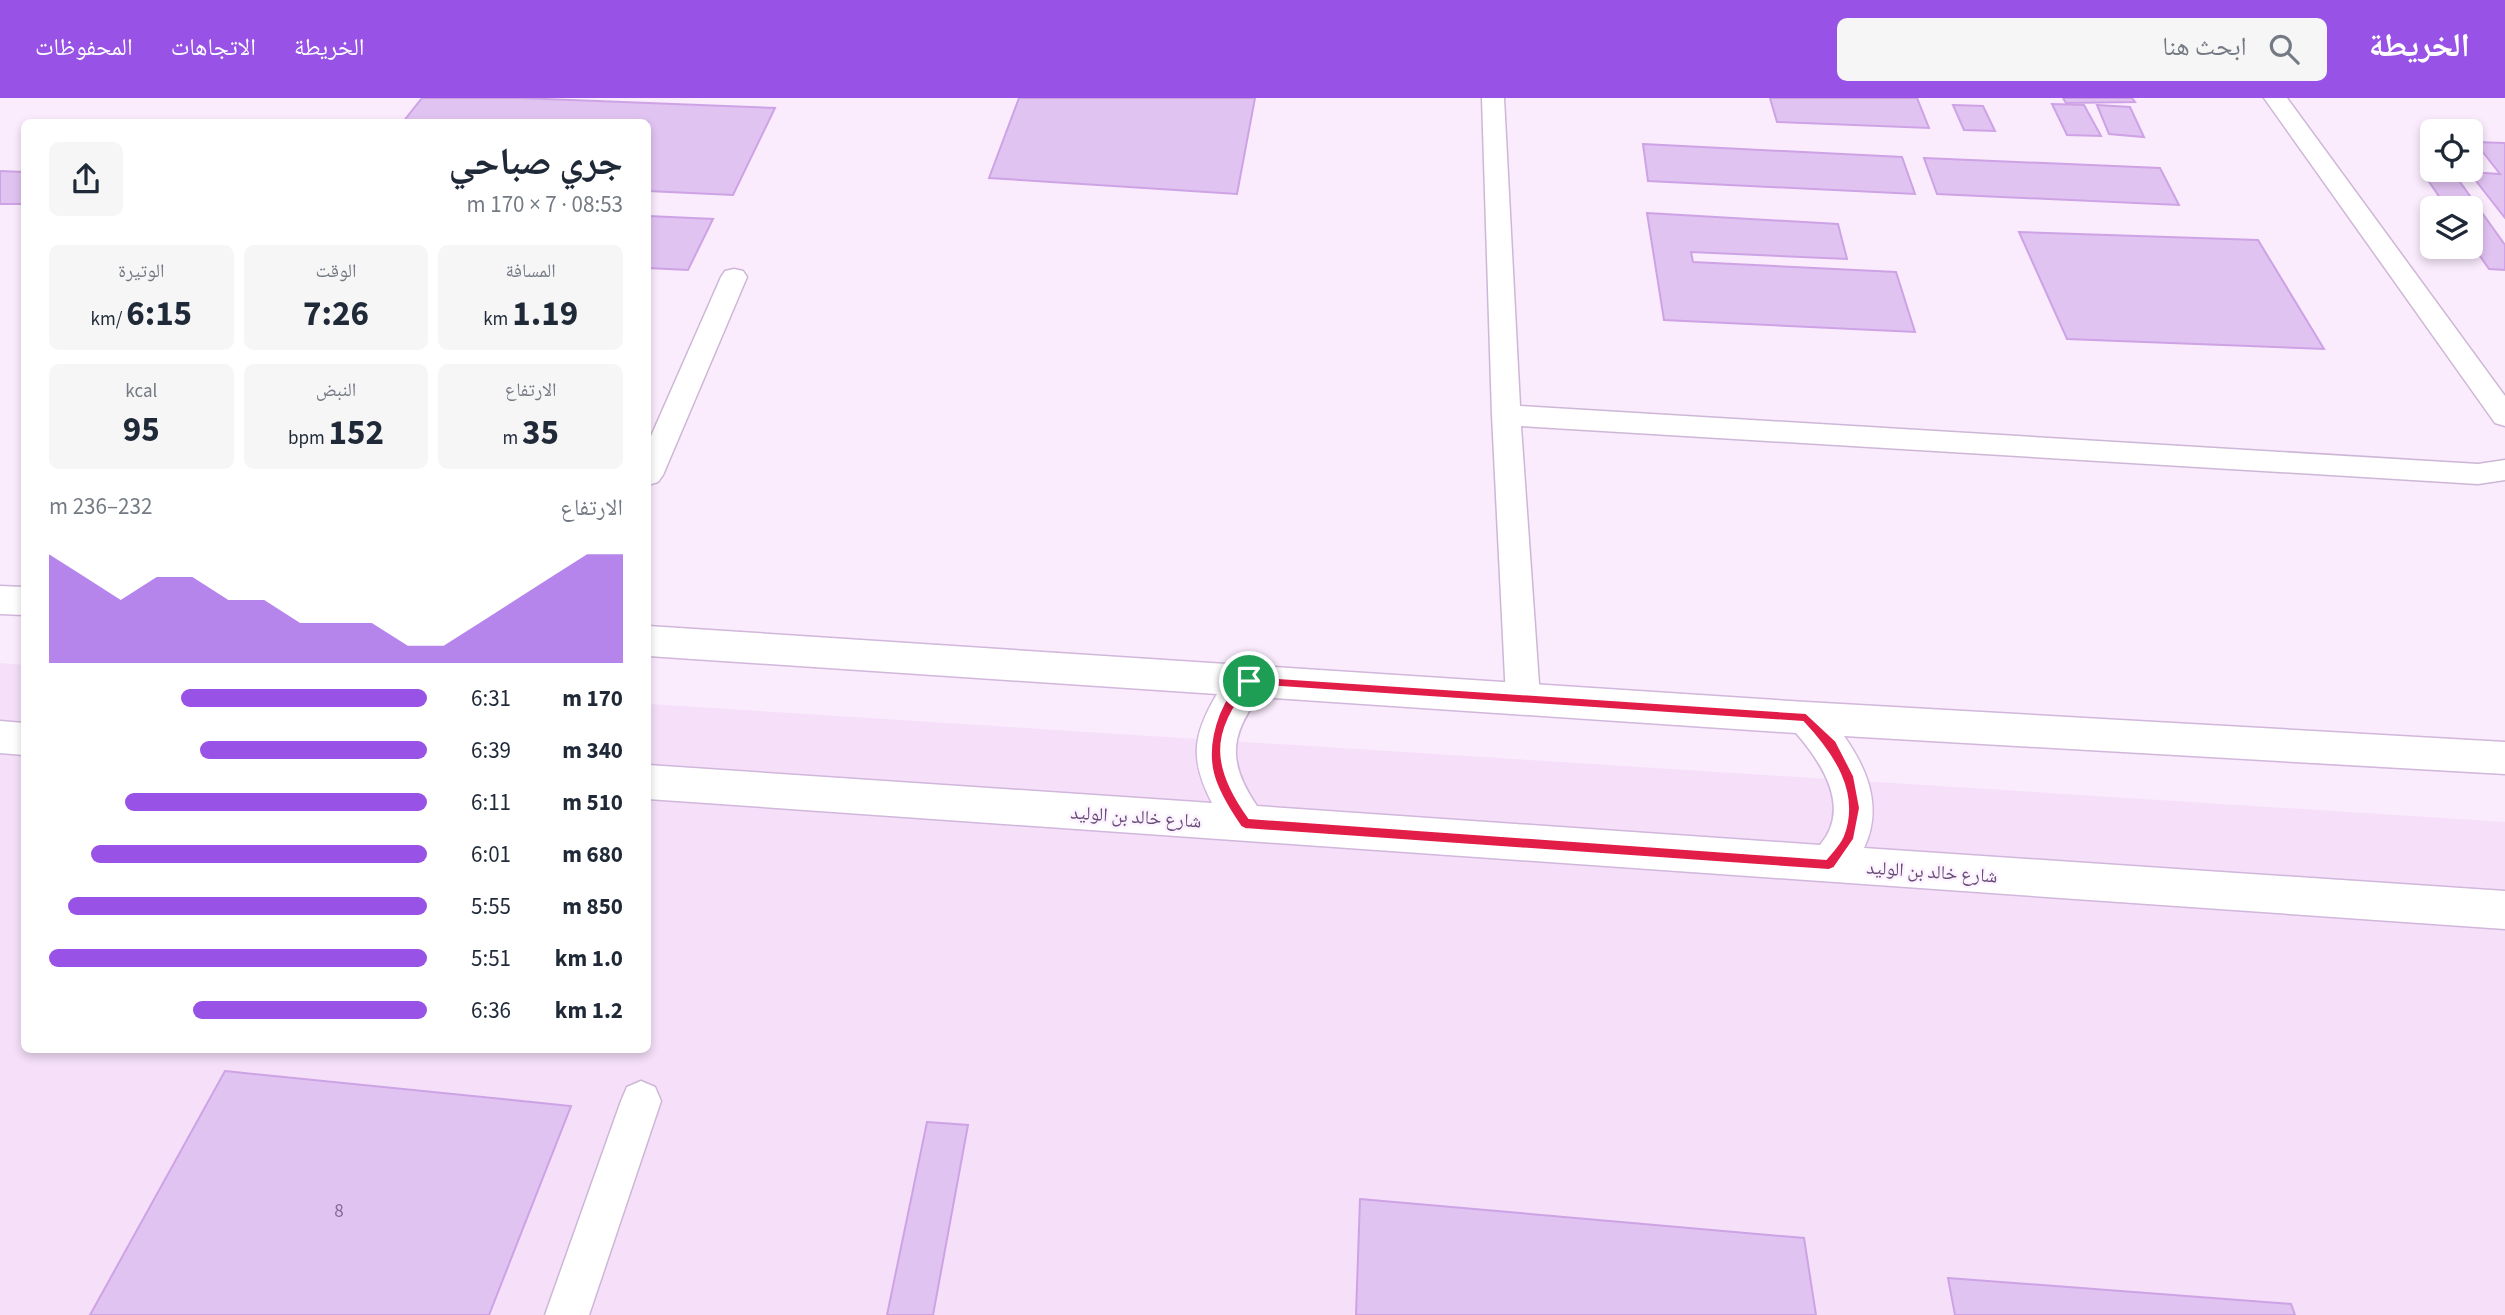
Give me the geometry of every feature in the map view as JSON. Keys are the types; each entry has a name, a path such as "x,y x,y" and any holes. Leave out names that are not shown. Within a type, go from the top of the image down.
{"main road":[{"path":"0,600 21,601"},
{"path":"651,642 1806,718 2505,758"},
{"path":"1245,823 1226,795 1216,764 1217,734 1228,705 1249,681"},
{"path":"1806,718 1832,745 1848,776 1854,808 1848,839 1829,864"},
{"path":"0,737 21,739"},
{"name":"شارع خالد بن الوليد","path":"651,782 2505,910"}],"lane":[{"path":"1493,98 1506,415 1523,698"},
{"path":"2275,98 2505,416"},
{"path":"651,468 734,277"},
{"path":"1506,415 2478,474 2505,470"},
{"path":"567,1315 641,1101"}],"shaded area":[{"path":"0,663 21,665 21,1053 651,1053 651,704 2505,822 2505,1315 0,1315"}],"building":[{"path":"422,98 520,98 775,108 733,195 651,191 651,119 405,119"},
{"path":"1019,98 1255,98 1237,194 989,178"},
{"path":"1770,98 1917,98 1929,128 1777,122"},
{"path":"2063,98 2132,98 2135,102 2066,103"},
{"path":"2052,104 2084,105 2101,136 2067,135"},
{"path":"1953,105 1983,106 1995,131 1964,130"},
{"path":"2097,105 2130,107 2144,137 2109,134"},
{"path":"2483,142 2505,143 2505,218 2477,182 2483,182 2483,173 2500,174 2483,152"},
{"path":"1643,144 1902,157 1915,194 1648,181"},
{"path":"1924,158 2160,168 2179,205 1937,194"},
{"path":"0,171 21,172 21,204 0,204"},
{"path":"2429,182 2460,182 2470,196 2439,196"},
{"path":"1647,213 1838,224 1847,259 1691,252 1693,262 1896,272 1915,332 1664,320"},
{"path":"2483,214 2505,245 2505,270 2489,269 2482,259"},
{"path":"651,216 713,219 688,270 651,268"},
{"path":"2019,232 2258,240 2324,349 2067,339"},
{"path":"225,1071 571,1106 489,1315 90,1315"},
{"path":"927,1122 968,1125 933,1315 887,1315"},
{"path":"1360,1199 1804,1238 1816,1315 1356,1315"},
{"path":"1948,1278 2291,1304 2295,1315 1955,1315"}],"route":[{"path":"1249,681 1806,718 1832,745 1848,776 1854,808 1848,839 1829,864 1245,823 1226,795 1216,764 1217,734 1228,705 1249,681"}]}
